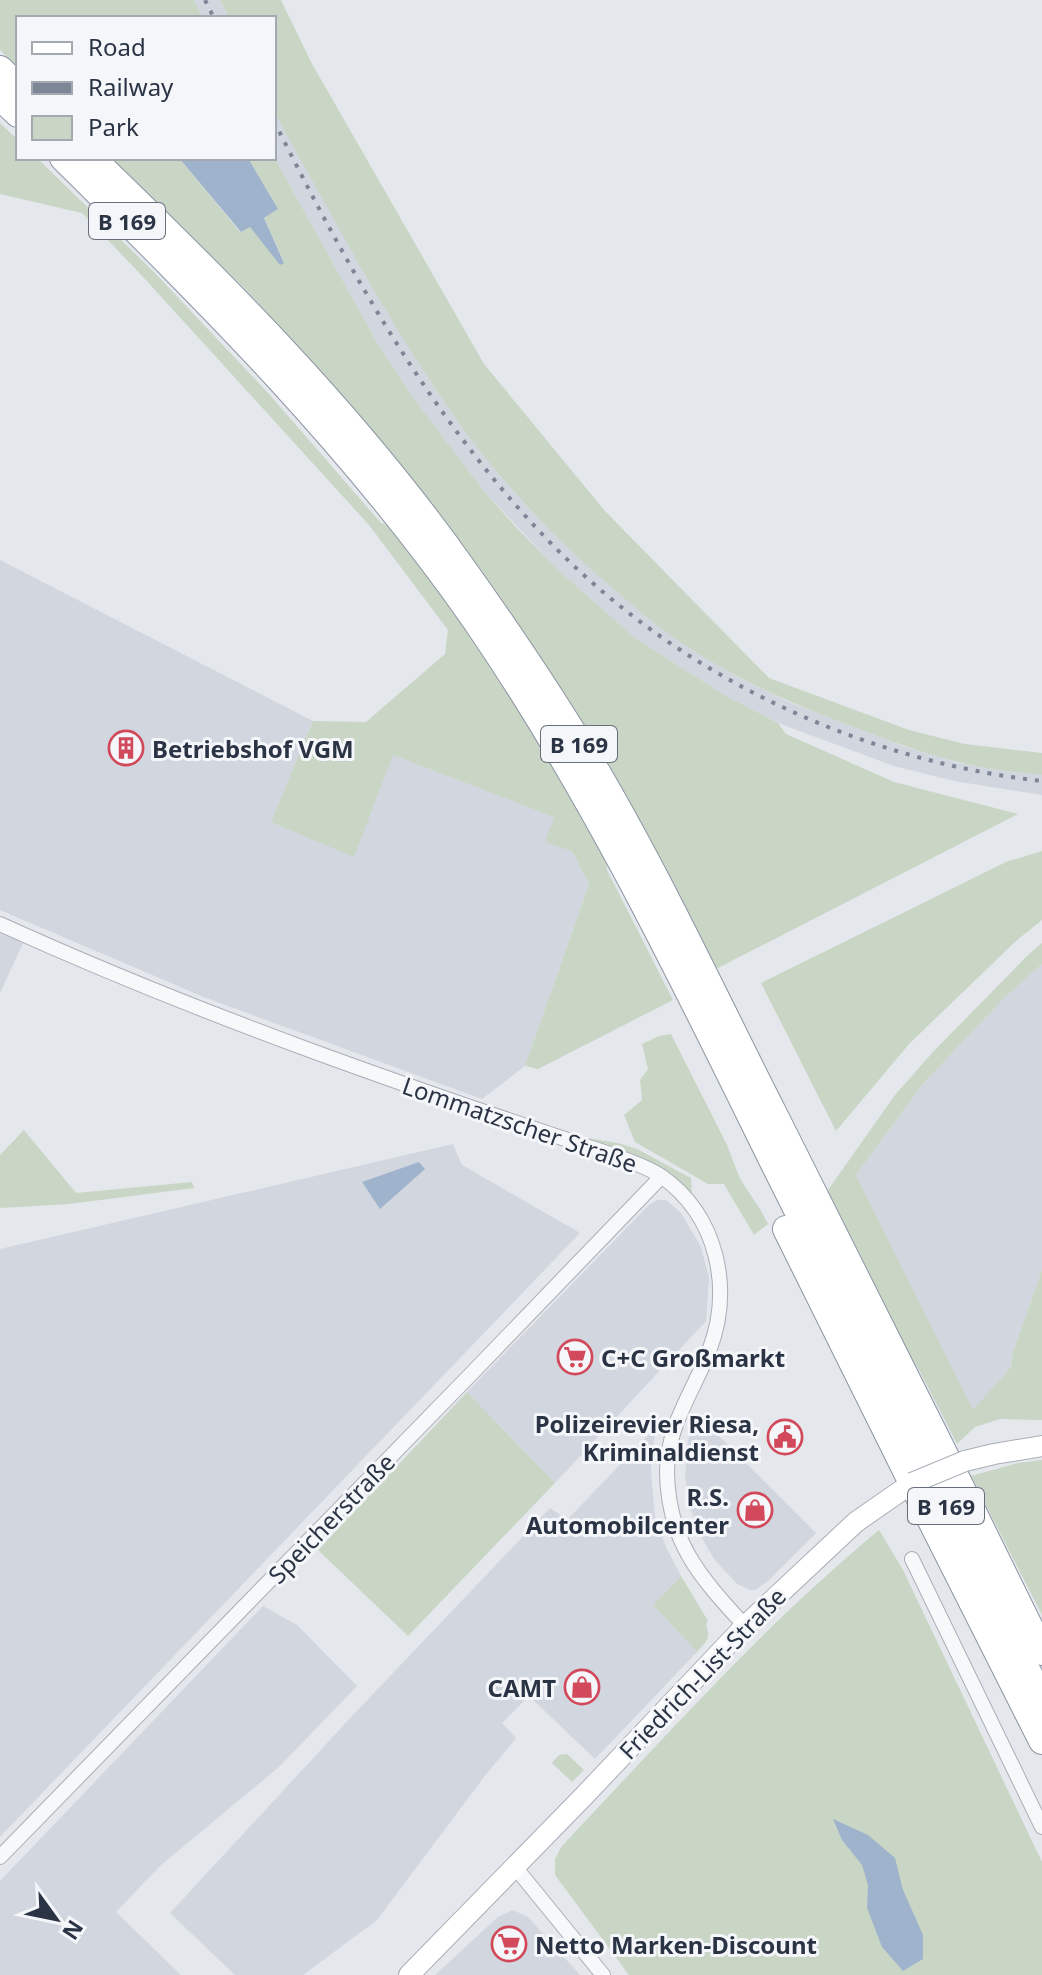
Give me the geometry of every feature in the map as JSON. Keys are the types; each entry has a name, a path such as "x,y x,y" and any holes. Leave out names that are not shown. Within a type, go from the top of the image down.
{"highway":[{"path":"0,69 16,85"},
{"path":"0,97 16,113"},
{"name":"B 169","path":"65,160 280,377 383,498 509,671 578,781 630,878 1042,1700"},
{"name":"B 169","path":"94,160 287,354 337,409 433,528 527,661 597,772 649,868 829,1221 1042,1652"},
{"path":"733,1081 737,1121 773,1202 1042,1741"},
{"path":"1018,1603 1042,1626"}],"street":[{"name":"Lommatzscher Straße","path":"0,924 210,1013 369,1072 610,1154 661,1177 689,1204 699,1219 715,1253 720,1275 719,1315 715,1333 669,1445 669,1498 683,1545 697,1569 707,1585 745,1626"},
{"name":"Speicherstraße","path":"0,1857 661,1177"},
{"name":"Friedrich-List-Straße","path":"409,1975 745,1626 856,1522 912,1483 965,1461 1042,1446"},
{"path":"912,1559 1042,1827"},
{"path":"515,1867 603,1975"}],"shaded area":[{"path":"194,0 220,0 228,16 202,16"},
{"path":"276,113 337,224 435,389 501,477 533,513 689,648 738,677 789,702 903,746 959,763 1042,775 1042,795 954,781 894,766 778,723 726,696 635,638 557,569 484,491 412,396 379,346 276,160"},
{"path":"0,560 313,721 272,822 393,755 555,817 589,884 525,1066 482,1099 206,998 0,910"},
{"path":"0,931 24,941 0,993"},
{"path":"1042,964 1042,1270 1013,1352 1011,1367 973,1411 856,1175 922,1085 1004,998"},
{"path":"453,1144 462,1165 580,1233 0,1837 0,1249"},
{"path":"657,1200 666,1200 681,1213 701,1247 709,1278 706,1321 555,1483 467,1392"},
{"path":"696,1413 816,1533 755,1590 737,1584 714,1559 699,1533 689,1504 685,1476 688,1441"},
{"path":"657,1426 651,1470 655,1520 681,1576 653,1605 697,1652 595,1759 529,1696 502,1723 516,1738 377,1920 303,1975 235,1975 170,1913 550,1508 567,1520"},
{"path":"263,1606 297,1625 357,1686 279,1767 161,1865 116,1912 181,1975 0,1975 0,1881"},
{"name":"Netto Marken-Discount","path":"513,1910 528,1917 580,1975 435,1975 498,1917"}],"green space":[{"path":"0,0 194,0 202,16 16,16 16,66 0,50"},
{"path":"220,0 281,0 311,62 484,364 605,511 769,678 909,730 965,744 1042,753 1042,775 979,767 928,753 838,721 763,689 671,636 571,550 503,479 441,397 386,310 284,130 276,113 276,16 228,16"},
{"path":"0,123 16,138 16,160 39,160 153,271 269,394 381,523 391,526 498,674 605,852 607,870 673,1000 538,1069 525,1066 589,884 572,851 545,842 554,817 393,755 354,857 271,822 313,721 366,722 445,654 448,630 369,525 82,213 0,194"},
{"path":"111,160 181,160 240,232 250,227 284,262 264,218 277,208 249,160 276,160 379,346 412,396 484,491 557,569 635,638 726,696 778,723 786,734 894,782 1018,814 716,969 562,690 389,450 242,286"},
{"path":"1042,851 1042,920 909,1044 836,1131 761,983 1006,862"},
{"path":"1042,943 1042,964 1004,998 922,1085 856,1175 973,1410 1011,1367 1013,1352 1042,1270 1042,1420 1000,1419 975,1427 957,1444 900,1340 828,1190 895,1095 932,1053"},
{"path":"671,1034 727,1145 740,1179 768,1224 754,1235 724,1184 708,1184 635,1142 624,1115 642,1100 640,1080 648,1069 642,1044"},
{"path":"24,1130 76,1193 192,1182 194,1188 69,1204 0,1208 0,1155"},
{"path":"587,1138 637,1149 691,1178 692,1196 658,1166"},
{"path":"467,1392 555,1483 408,1636 318,1550"},
{"path":"1042,1460 1042,1615 971,1476"},
{"path":"879,1530 903,1570 1042,1862 1042,1975 629,1975 555,1875 555,1859 561,1847 755,1643"},
{"path":"681,1576 708,1621 707,1640 697,1652 653,1605"},
{"path":"567,1754 584,1770 572,1782 552,1763 559,1755"}],"water":[{"path":"181,160 249,160 278,209 264,218 284,263 280,265 250,227 241,232"},
{"path":"419,1162 425,1169 380,1209 362,1182"},
{"path":"833,1819 868,1835 895,1858 903,1890 923,1935 923,1959 903,1971 882,1947 867,1908 868,1885 862,1865 842,1840"}],"railway":[{"path":"205,0 213,16"},
{"path":"276,125 361,285 427,390 502,489 543,535 594,584 649,628 708,668 771,702 836,730 903,753 972,770 1042,781"}],"place":[{"name":"Betriebshof VGM","path":"126,748"},
{"name":"C+C Großmarkt","path":"575,1357"},
{"name":"Polizeirevier Riesa, Kriminaldienst","path":"785,1437"},
{"name":"R.S. Automobilcenter","path":"755,1510"},
{"name":"CAMT","path":"582,1687"},
{"name":"Netto Marken-Discount","path":"509,1944"}]}
